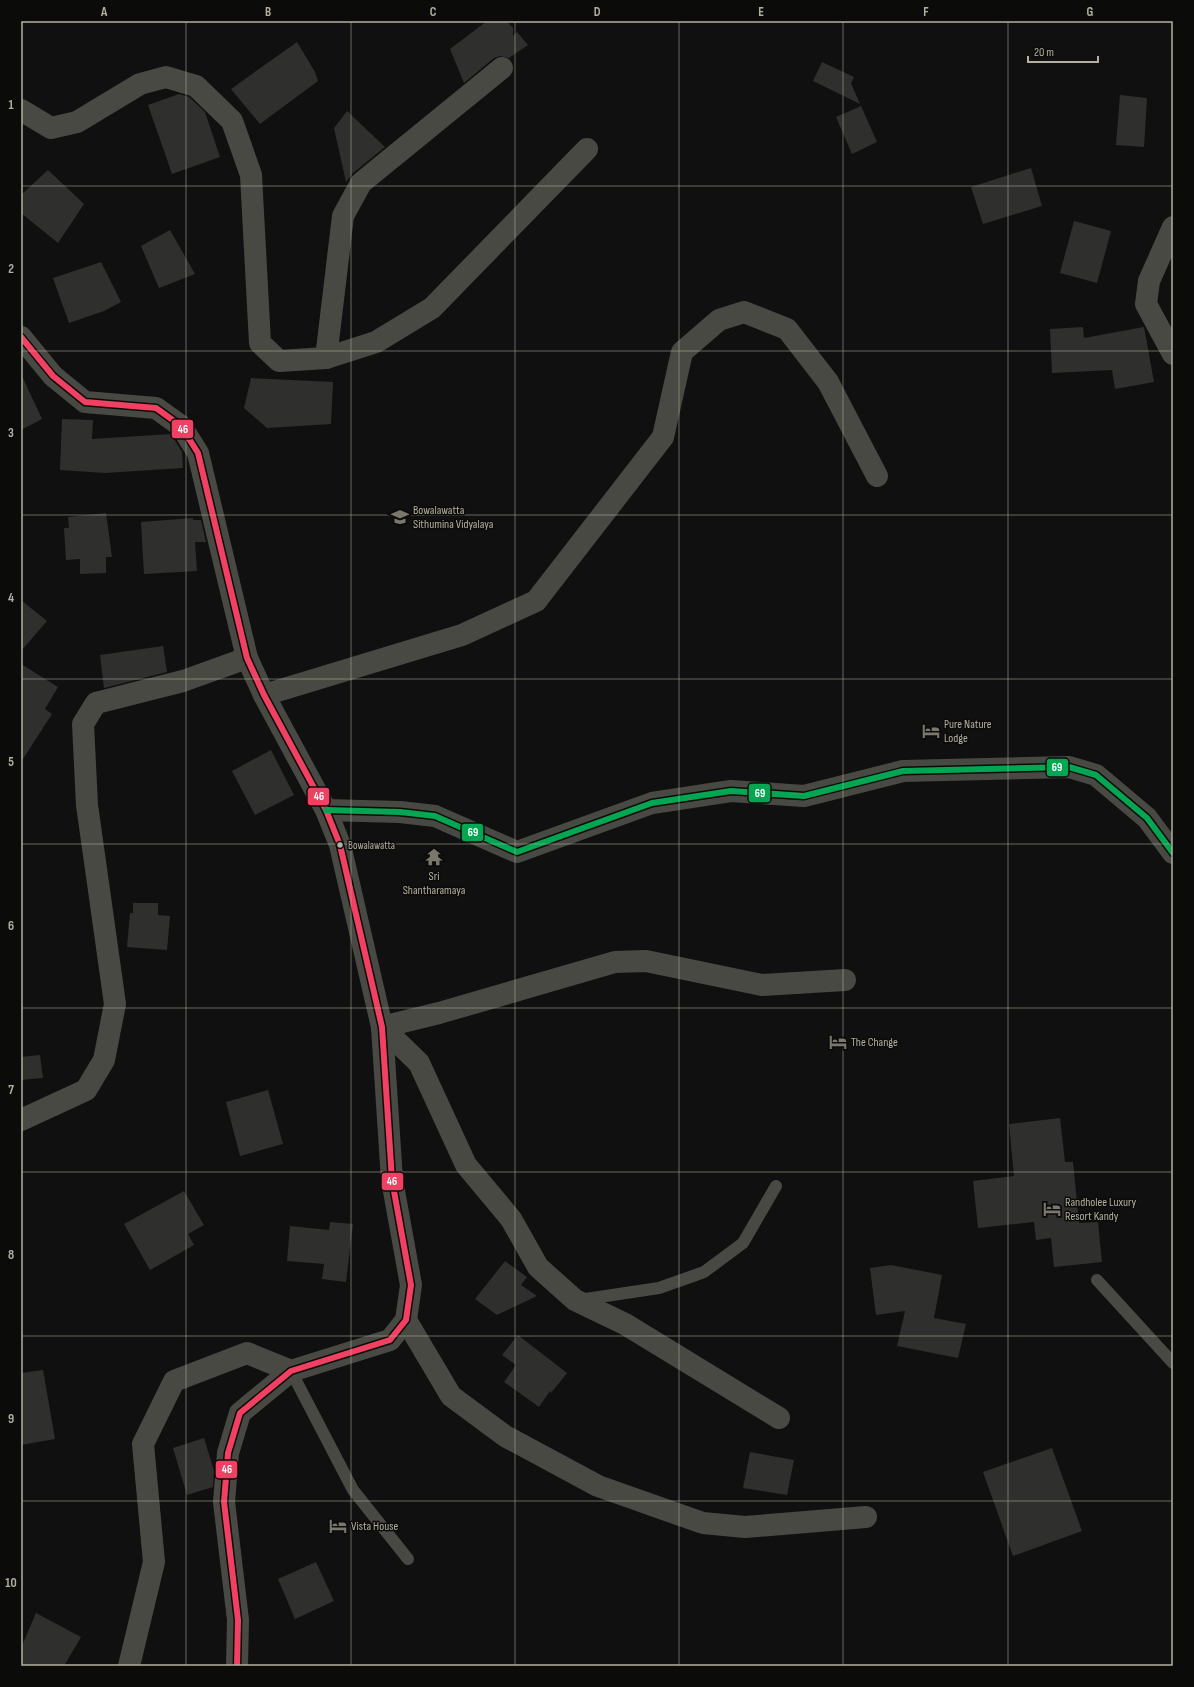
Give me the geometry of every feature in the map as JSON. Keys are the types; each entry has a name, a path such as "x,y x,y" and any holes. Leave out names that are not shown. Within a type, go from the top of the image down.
{"street":[{"path":"326,358 343,216 361,183 502,68"},
{"path":"21,110 51,128 77,122 140,84 166,77 196,86 232,121 251,175 260,343 279,361 326,358 376,342 432,308 587,148"},
{"path":"1173,227 1149,281 1146,304 1173,354"},
{"path":"264,694 462,635 536,601 663,438 682,352 719,320 744,312 787,329 828,382 876,476"},
{"path":"21,337 53,376 85,402 156,408 181,426 198,453 247,658 264,694 326,810 340,845 382,1027 392,1180 411,1285 406,1320 390,1340 291,1371 240,1413 228,1453 224,1502 238,1620 237,1666"},
{"path":"21,1120 86,1090 104,1060 114,1004 87,805 83,724 96,703 183,681 247,658"},
{"path":"326,810 400,812 435,816 517,852 652,803 731,791 804,796 904,771 1069,766 1096,775 1147,818 1173,853"},
{"path":"382,1027 439,1013 614,962 646,961 762,985 845,980"},
{"path":"382,1027 419,1063 466,1165 510,1219 538,1267 575,1300 625,1324 779,1418"},
{"path":"406,1320 451,1396 505,1436 598,1486 703,1523 745,1527 866,1517"},
{"path":"129,1666 154,1562 143,1444 174,1381 247,1353 291,1371"}],"lane":[{"path":"575,1300 658,1288 704,1272 743,1243 776,1186"},
{"path":"1097,1280 1173,1363"},
{"path":"291,1371 354,1490 408,1559"}],"building":[{"path":"487,21 507,21 513,28 513,36 517,32 528,45 509,58 500,56 494,58 464,83 450,49"},
{"path":"297,42 315,72 318,81 260,124 231,89"},
{"path":"822,62 854,77 851,83 860,104 813,81"},
{"path":"179,94 189,97 205,112 220,157 172,174 148,105"},
{"path":"1120,95 1147,98 1144,147 1116,145"},
{"path":"861,106 877,142 852,154 836,117"},
{"path":"347,111 385,147 353,173 346,182 334,128"},
{"path":"1031,168 1042,206 983,224 971,187"},
{"path":"48,170 84,204 58,243 21,213 21,195"},
{"path":"1074,221 1111,231 1097,283 1060,273"},
{"path":"170,230 195,274 159,288 141,246"},
{"path":"101,262 121,302 104,311 69,323 53,278"},
{"path":"1083,327 1084,338 1144,327 1154,382 1115,389 1112,370 1052,373 1050,329"},
{"path":"21,374 42,419 21,430"},
{"path":"251,378 333,382 331,424 267,428 244,408"},
{"path":"62,419 93,420 92,439 171,434 182,452 183,468 105,473 60,470"},
{"path":"106,513 112,557 106,557 106,573 80,574 80,559 66,560 64,528 69,528 68,517"},
{"path":"193,518 193,520 201,520 206,542 195,542 197,571 144,574 141,522"},
{"path":"21,600 47,621 21,651"},
{"path":"163,646 167,672 104,688 100,655"},
{"path":"21,664 58,687 45,709 52,714 21,762"},
{"path":"271,750 294,795 255,815 232,771"},
{"path":"133,903 158,903 158,915 170,916 167,950 127,947 130,913 133,913"},
{"path":"40,1055 43,1078 21,1080 21,1057"},
{"path":"268,1090 283,1144 240,1156 226,1102"},
{"path":"1060,1118 1065,1162 1073,1162 1079,1223 1098,1222 1102,1262 1054,1267 1051,1238 1036,1240 1034,1222 978,1228 973,1181 1014,1176 1009,1124"},
{"path":"184,1191 204,1225 188,1234 194,1245 150,1270 124,1224"},
{"path":"330,1222 353,1224 346,1282 322,1279 324,1264 287,1261 290,1226 329,1230"},
{"path":"505,1261 527,1277 521,1285 537,1296 497,1315 475,1299"},
{"path":"891,1265 942,1275 934,1318 966,1324 958,1358 897,1346 905,1311 876,1315 870,1268"},
{"path":"518,1335 567,1373 551,1393 550,1391 539,1407 504,1382 516,1365 502,1355"},
{"path":"43,1370 55,1439 21,1445 21,1373"},
{"path":"204,1438 214,1471 213,1487 187,1495 173,1448"},
{"path":"1052,1448 1082,1531 1013,1556 983,1472"},
{"path":"750,1452 794,1460 787,1495 743,1488"},
{"path":"316,1562 334,1601 295,1619 278,1579"},
{"path":"36,1613 81,1637 64,1666 21,1666 21,1648"}],"transit line":[{"name":"46","path":"21,337 53,376 85,402 156,408 181,426 198,453 247,658 264,695 326,810 340,845 382,1027 392,1180 411,1285 406,1320 390,1340 291,1371 240,1413 228,1453 224,1502 238,1620 237,1666"},
{"name":"69","path":"326,810 400,812 435,816 517,852 652,803 731,791 804,796 903,771 1069,767 1096,775 1147,818 1173,853"}],"place":[{"name":"Bowalawatta Sithumina Vidyalaya","path":"400,517"},
{"name":"Pure Nature Lodge","path":"931,731"},
{"name":"Bowalawatta","path":"340,845"},
{"name":"Sri Shantharamaya","path":"434,857"},
{"name":"The Change","path":"838,1042"},
{"name":"Randholee Luxury Resort Kandy","path":"1052,1209"},
{"name":"Vista House","path":"338,1526"}]}
